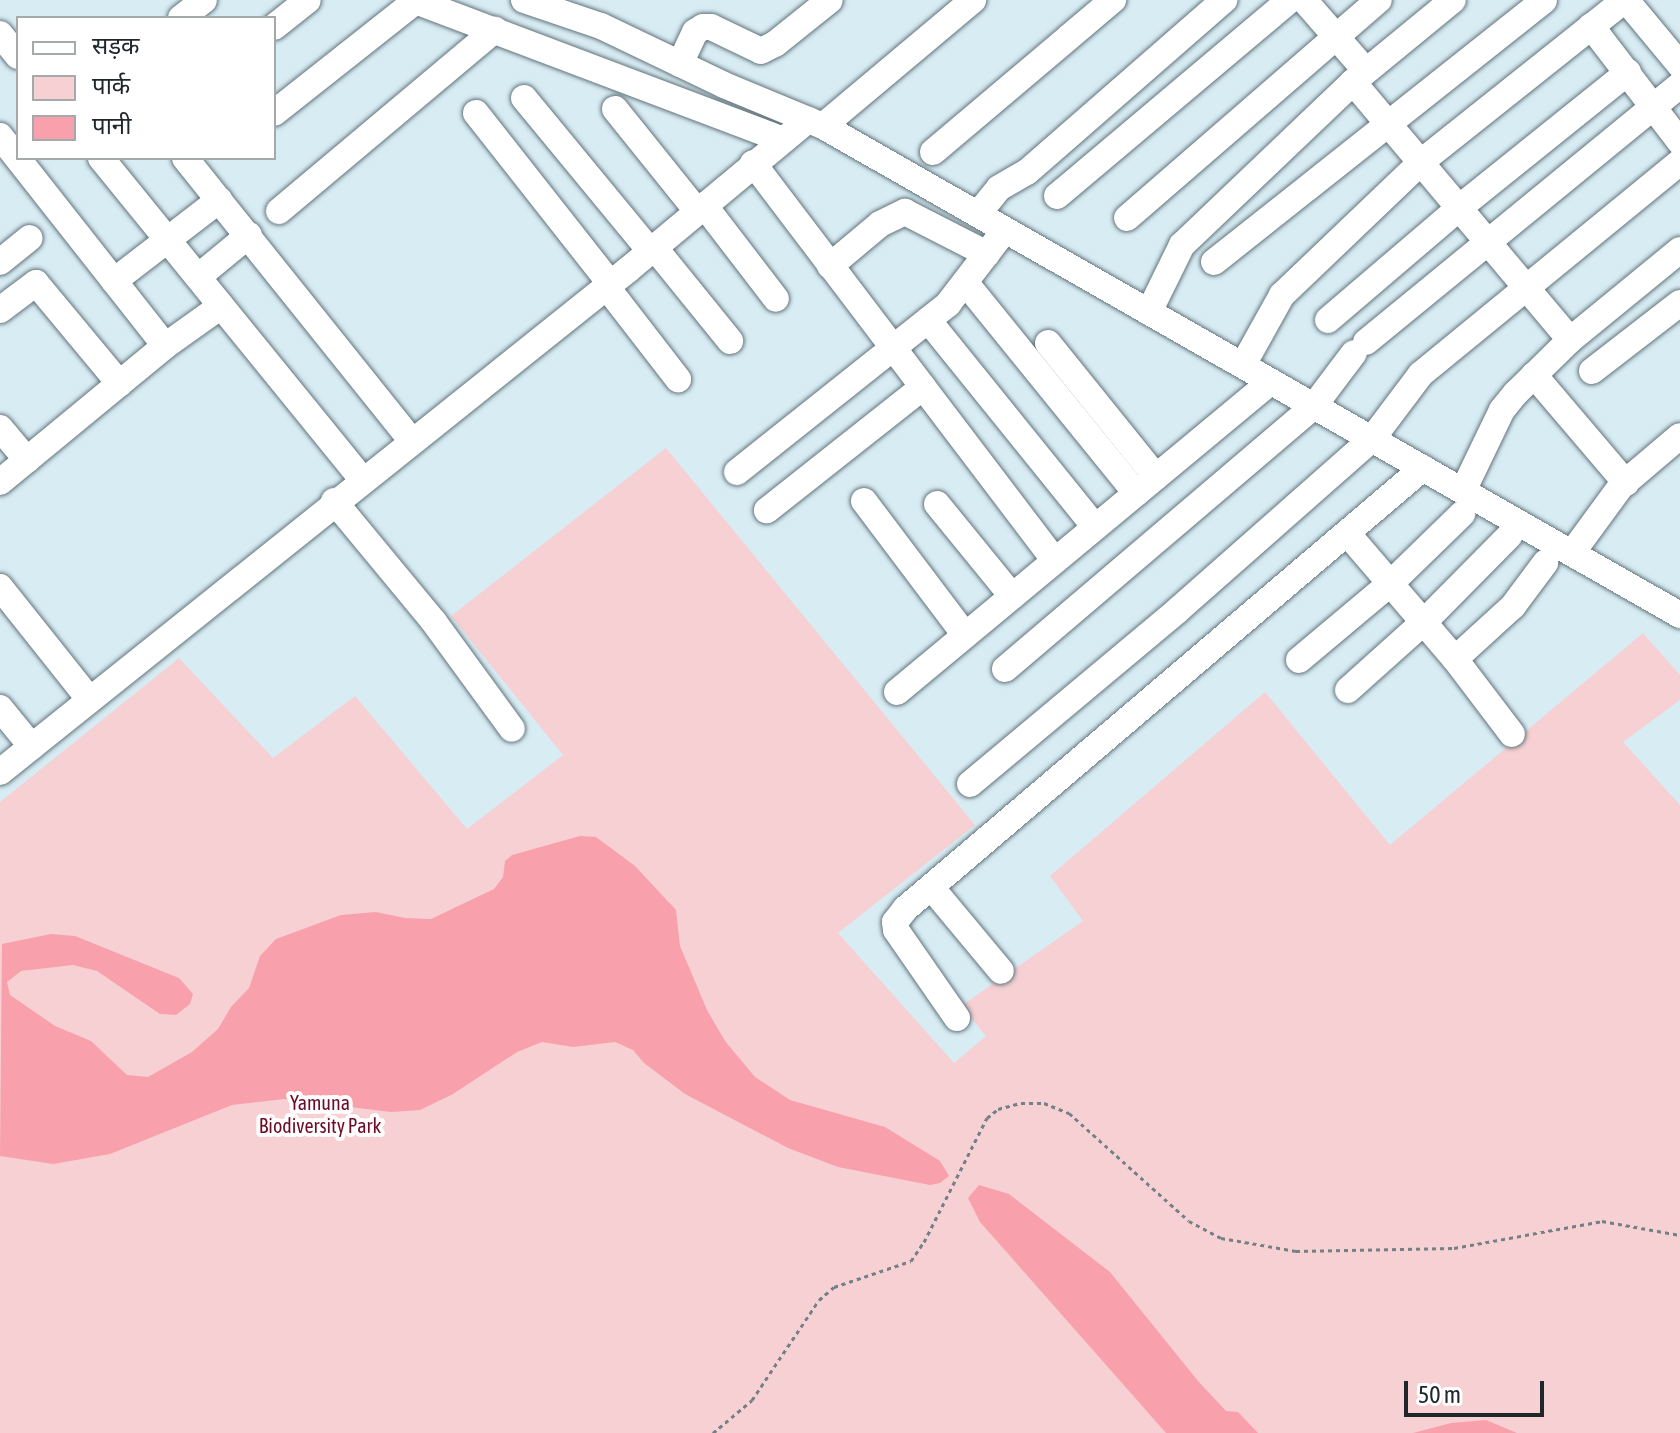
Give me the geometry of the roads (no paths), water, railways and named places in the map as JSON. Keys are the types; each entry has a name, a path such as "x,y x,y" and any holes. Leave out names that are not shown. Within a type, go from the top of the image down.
{"street":[{"path":"184,16 204,0"},
{"path":"276,25 308,0"},
{"path":"524,0 601,26 816,123 1423,468 1463,503 1572,553 1680,615"},
{"path":"680,64 695,32 703,27 711,27 752,49 771,46 830,0"},
{"path":"933,152 1113,0"},
{"path":"978,214 999,188 1027,172 1224,0"},
{"path":"1057,196 1290,0"},
{"path":"1304,0 1336,37 1388,124 1570,340"},
{"path":"1127,218 1379,0"},
{"path":"1149,312 1180,248 1360,77 1453,0"},
{"path":"1214,262 1544,0"},
{"path":"1243,365 1280,299 1421,162 1625,0 1680,65"},
{"path":"276,111 415,1 783,140"},
{"path":"0,772 334,501 652,249 753,163 783,140 816,123 971,1"},
{"path":"1591,26 1680,142"},
{"path":"279,211 495,30"},
{"path":"0,34 16,54"},
{"path":"1328,320 1459,208 1628,72"},
{"path":"1005,669 1314,406 1360,347 1680,85"},
{"path":"524,98 730,341"},
{"path":"615,109 776,299"},
{"path":"476,113 678,379"},
{"path":"0,136 16,156"},
{"path":"19,160 165,346"},
{"path":"103,160 362,479"},
{"path":"187,160 411,440"},
{"path":"970,784 1178,610 1372,439 1419,376 1680,162"},
{"path":"753,163 1055,561"},
{"path":"114,281 219,200"},
{"path":"830,266 880,224 905,212 987,254"},
{"path":"737,472 948,304 1005,230"},
{"path":"198,277 249,235"},
{"path":"0,262 30,238"},
{"path":"1299,660 1392,582 1463,503 1498,417 1534,375 1570,340 1680,250"},
{"path":"965,282 1146,485"},
{"path":"0,310 36,283 120,384"},
{"path":"1592,371 1680,303"},
{"path":"0,482 165,346 221,306"},
{"path":"928,320 1095,527"},
{"path":"1048,343 1146,485"},
{"path":"1534,375 1621,488"},
{"path":"897,692 1271,382"},
{"path":"767,510 923,387"},
{"path":"0,428 27,460"},
{"path":"1572,553 1621,488 1680,436"},
{"path":"957,1018 896,930 895,922 905,909 1423,468"},
{"path":"334,501 434,622 512,729"},
{"path":"864,501 965,635"},
{"path":"937,504 1012,596"},
{"path":"1347,533 1425,621 1512,734"},
{"path":"1348,690 1425,621 1509,536"},
{"path":"1455,659 1513,606 1545,563"},
{"path":"0,587 89,699"},
{"path":"0,708 32,747"},
{"path":"931,887 1001,971"}],"water":[{"path":"580,836 596,837 635,866 676,910 680,946 707,1010 725,1041 755,1077 790,1100 885,1127 940,1161 949,1176 940,1183 930,1185 838,1167 788,1148 685,1094 644,1063 633,1050 615,1042 573,1047 542,1042 517,1052 453,1094 420,1110 391,1112 284,1099 232,1105 110,1154 53,1164 0,1156 2,944 51,934 75,936 179,978 193,994 190,1004 176,1015 160,1014 97,971 73,965 21,971 7,982 10,995 55,1026 91,1041 127,1075 148,1077 192,1052 218,1029 231,1007 249,988 260,956 276,939 341,915 376,912 431,919 494,889 503,877 505,861 512,855"},
{"path":"979,1185 1009,1194 1110,1272 1198,1381 1226,1411 1238,1412 1258,1433 1166,1433 980,1222 968,1198"},
{"path":"1486,1420 1517,1433 1413,1433 1451,1423"}],"park label":[{"name":"Yamuna Biodiversity Park","path":"320,1114"}]}
